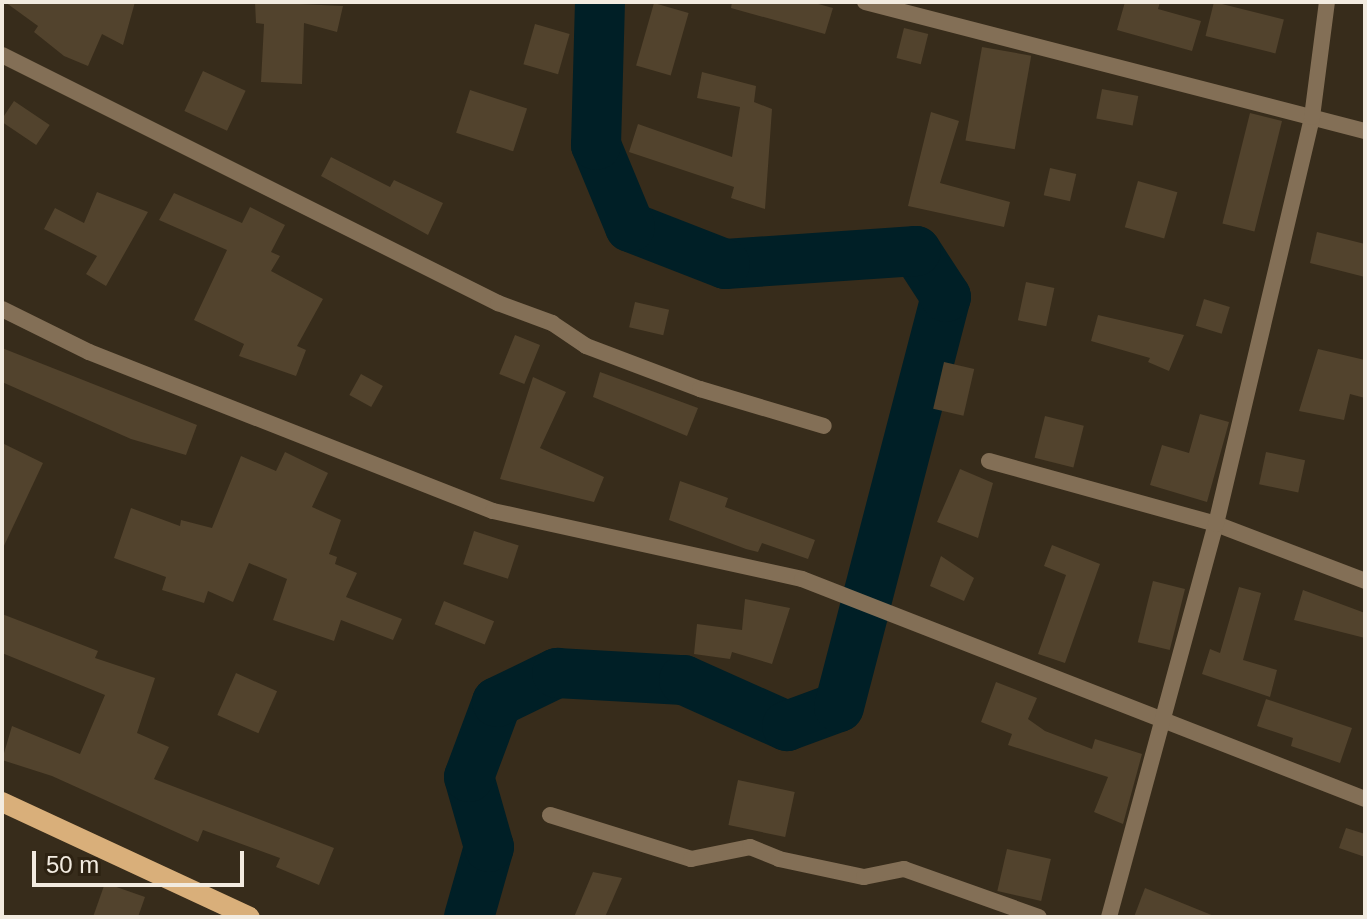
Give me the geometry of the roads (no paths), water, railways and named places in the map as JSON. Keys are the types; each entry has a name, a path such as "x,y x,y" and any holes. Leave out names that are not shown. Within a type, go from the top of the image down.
{"main road":[{"path":"2,802 250,917"}],"street":[{"path":"865,2 1365,131"},
{"path":"1109,917 1216,524 1312,117 1327,2"},
{"path":"2,55 498,303 544,320 586,346 687,385 824,426"},
{"path":"2,309 89,352 493,511 802,579 897,613 1164,722 1365,799"},
{"path":"989,461 1216,524 1365,581"},
{"path":"550,815 691,859 750,847 779,859 864,877 904,869 1039,917"}],"waterway":[{"path":"469,917 489,847 469,777 497,702 557,673 684,680 787,726 839,707 946,297 916,251 725,264 630,227 596,145 600,2"}]}
